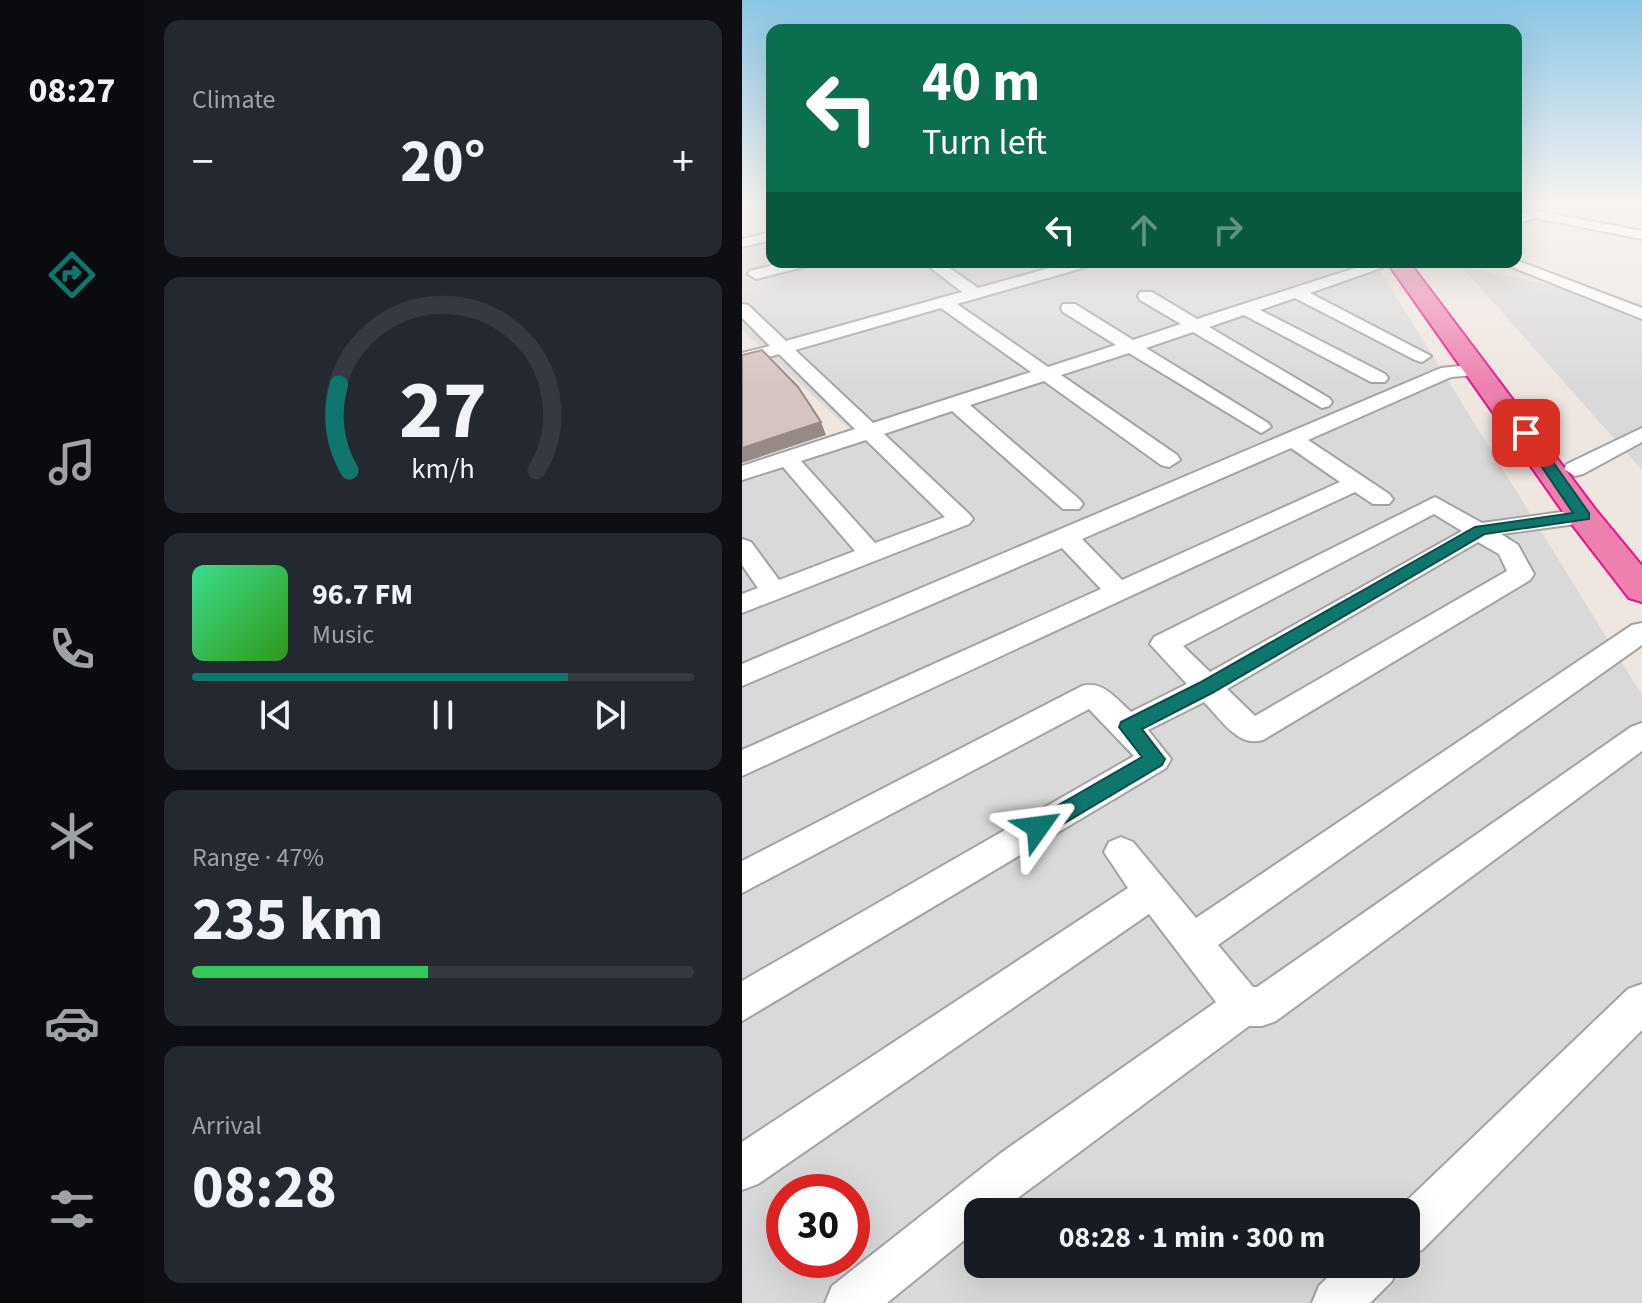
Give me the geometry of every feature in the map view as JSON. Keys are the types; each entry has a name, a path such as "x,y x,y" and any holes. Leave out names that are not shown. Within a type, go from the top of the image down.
{"highway":[{"path":"1402,268 1583,516 1642,590"},
{"path":"1421,268 1642,556"}],"street":[{"path":"756,274 781,268"},
{"path":"939,268 974,293"},
{"path":"1017,268 1031,277"},
{"path":"742,359 1062,268"},
{"path":"742,473 1043,372 1371,268"},
{"path":"1522,268 1642,314"},
{"path":"1295,292 1422,356"},
{"path":"1146,296 1322,402"},
{"path":"943,302 1169,460"},
{"path":"1069,308 1261,427"},
{"path":"1244,308 1378,378"},
{"path":"742,309 961,519 742,604"},
{"path":"742,676 1448,372 1479,370"},
{"path":"954,402 1071,504"},
{"path":"1575,469 1642,434"},
{"path":"1292,439 1354,484 1381,499"},
{"path":"787,458 871,554"},
{"path":"742,764 1354,484"},
{"path":"1435,504 1509,550 1521,574 1252,732 1205,688 1164,644 1435,504"},
{"path":"1128,727 1205,688 1481,530 1583,516"},
{"path":"1066,537 1119,592"},
{"path":"742,547 774,592"},
{"path":"1192,942 1642,632"},
{"path":"742,878 1092,694 1128,727 1155,759 742,1002"},
{"path":"849,1303 1017,1169 1243,1006 1262,1007 1642,735"},
{"path":"1121,852 1243,1006"},
{"path":"742,1168 1152,892"},
{"path":"1420,1220 1642,1003"},
{"path":"1336,1303 1361,1278"}],"shaded area":[{"path":"742,264 766,264 766,268 1379,268 1642,695 1642,1303 742,1303 742,476 849,429 742,330"},
{"path":"1463,268 1642,304 1642,470"}],"building":[{"path":"762,350 798,387 821,422 742,448 742,355"}],"route":[{"path":"1038,827 1155,759 1128,727 1205,688 1481,530 1583,516 1526,433"}]}
